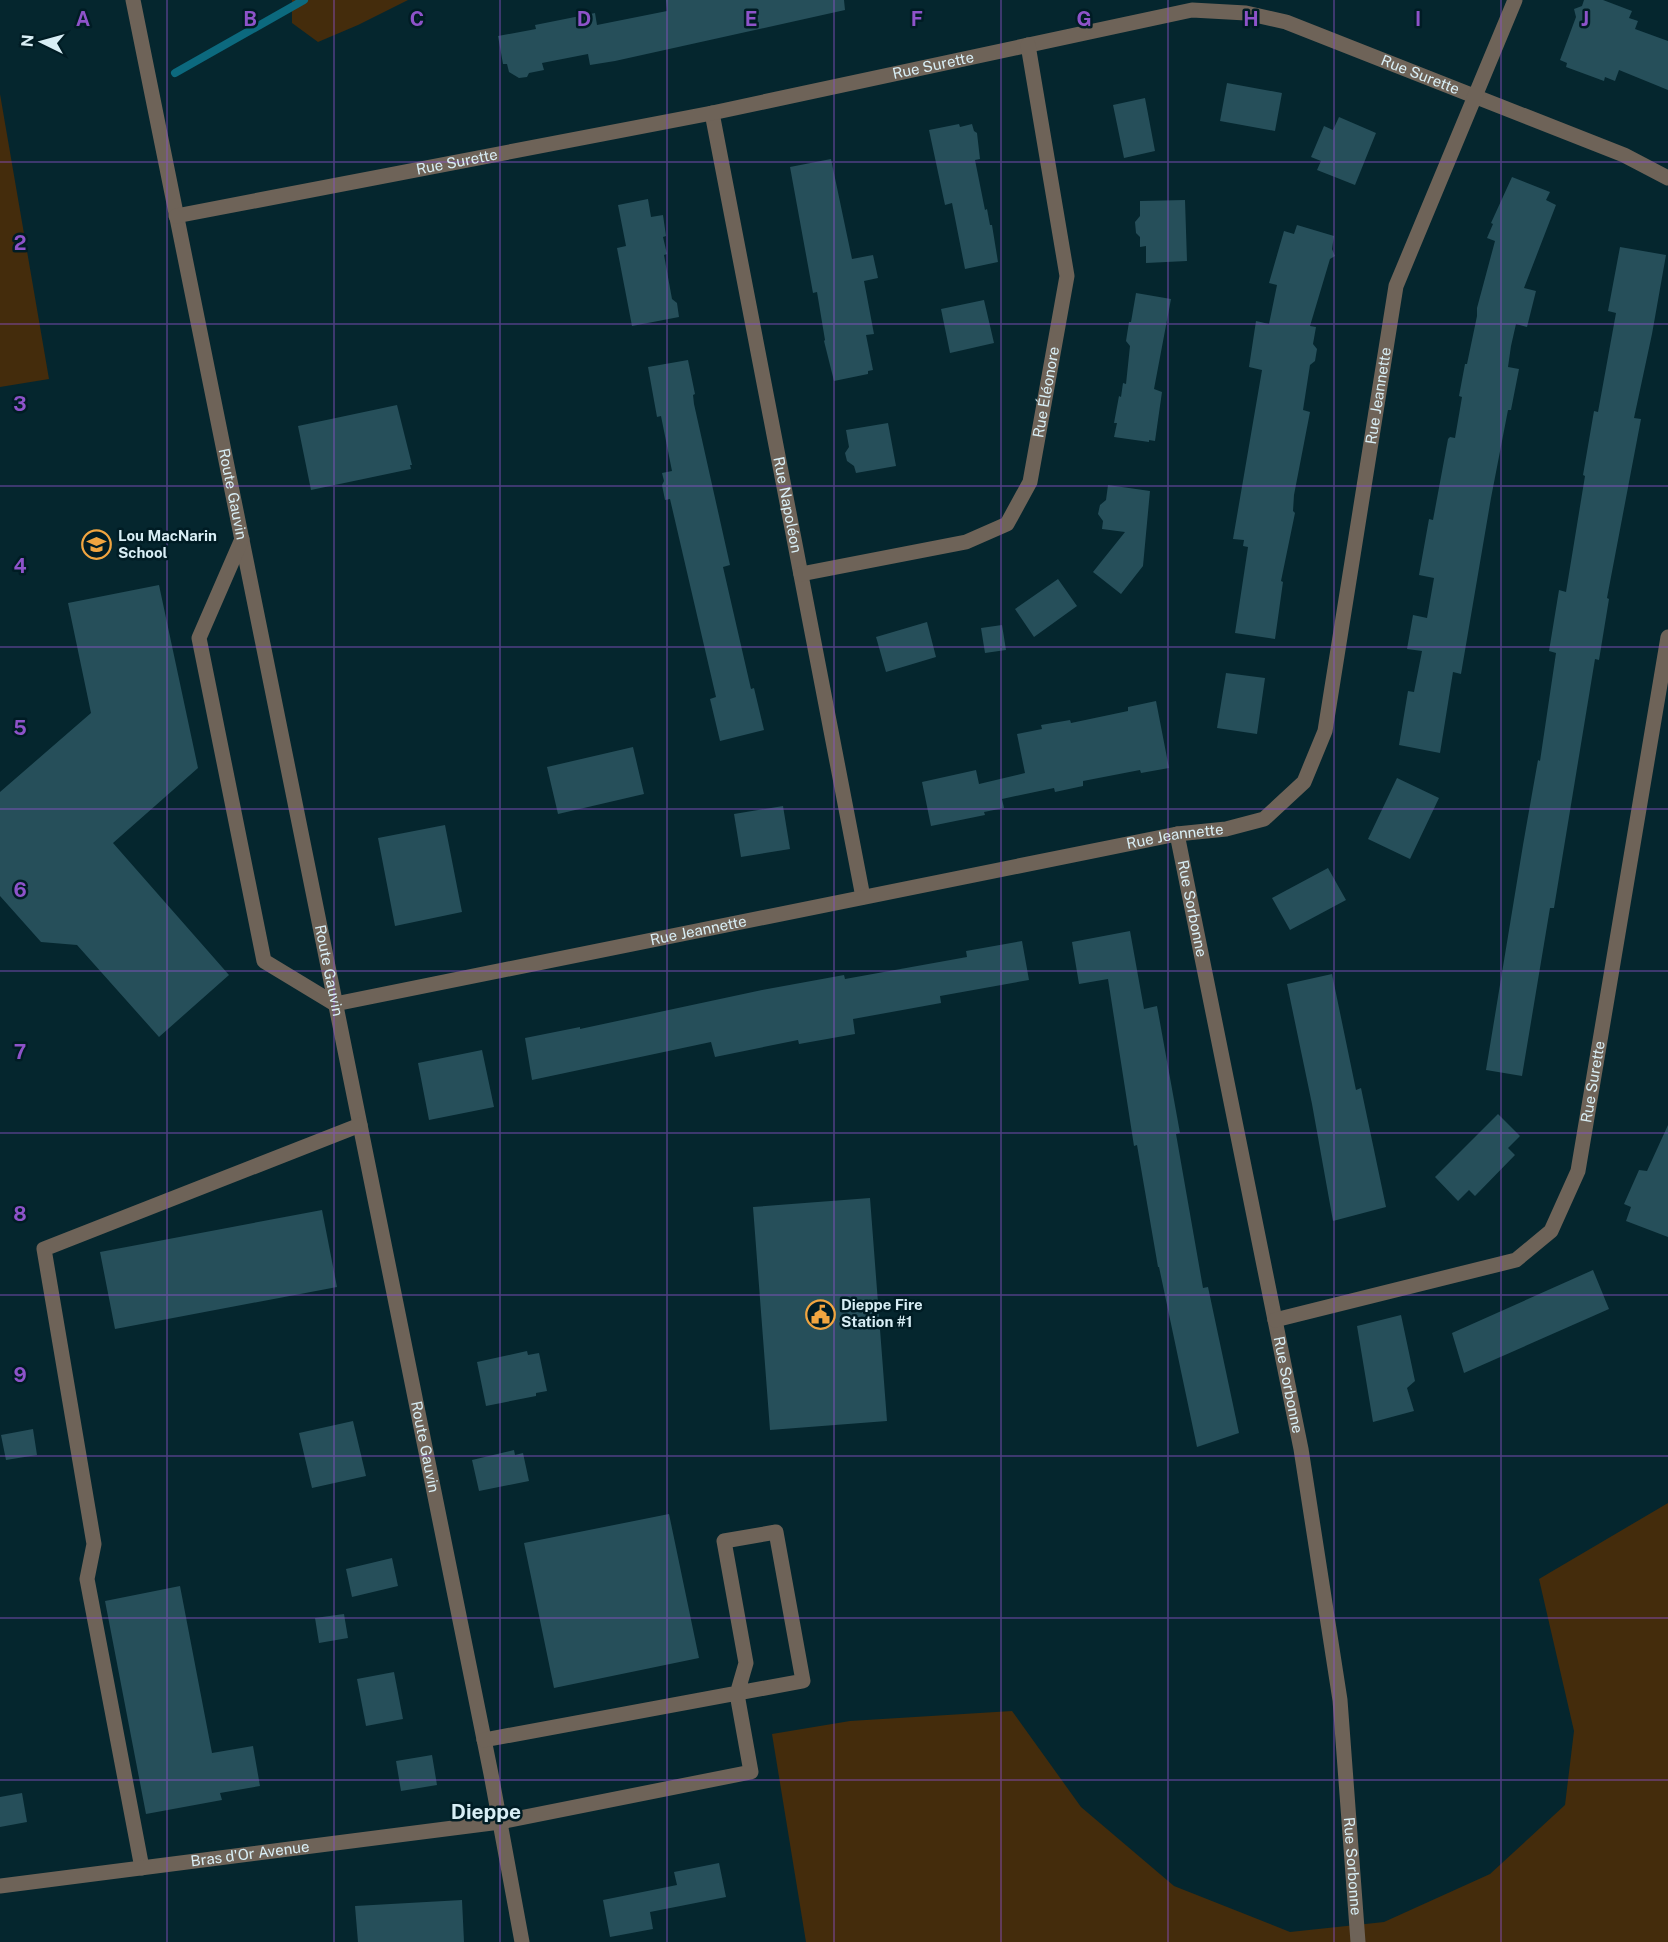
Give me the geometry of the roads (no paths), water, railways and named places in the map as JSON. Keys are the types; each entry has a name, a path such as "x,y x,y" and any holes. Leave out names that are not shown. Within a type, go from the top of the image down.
{"street":[{"name":"Route Gauvin","path":"133,0 484,1740 522,1942"},
{"name":"Rue Jeannette","path":"335,1004 1177,834 1226,829 1264,819 1304,782 1325,731 1396,286 1515,0"},
{"name":"Rue Surette","path":"176,216 712,113 1192,10 1246,13 1286,22 1624,155 1668,178"},
{"name":"Rue Éléonore","path":"801,574 966,542 1007,524 1030,482 1067,276 1028,45"},
{"name":"Rue Napoléon","path":"712,113 863,897"},
{"path":"242,539 199,638 264,961 335,1004"},
{"name":"Rue Surette","path":"1275,1320 1515,1260 1551,1231 1578,1171 1668,637"},
{"name":"Rue Sorbonne","path":"1177,834 1301,1449 1340,1700 1358,1942"},
{"path":"142,1868 87,1579 94,1544 44,1250 360,1125"},
{"path":"484,1740 737,1694 803,1681 776,1532 724,1541 746,1663 737,1694"},
{"name":"Bras d'Or Avenue","path":"0,1886 500,1822 752,1772 737,1694"}],"waterway":[{"path":"175,73 304,0"}],"place":[{"name":"Lou MacNarin School","path":"97,545"},
{"name":"Dieppe Fire Station #1","path":"820,1314"}],"district":[{"name":"Dieppe","path":"486,1812"}]}
